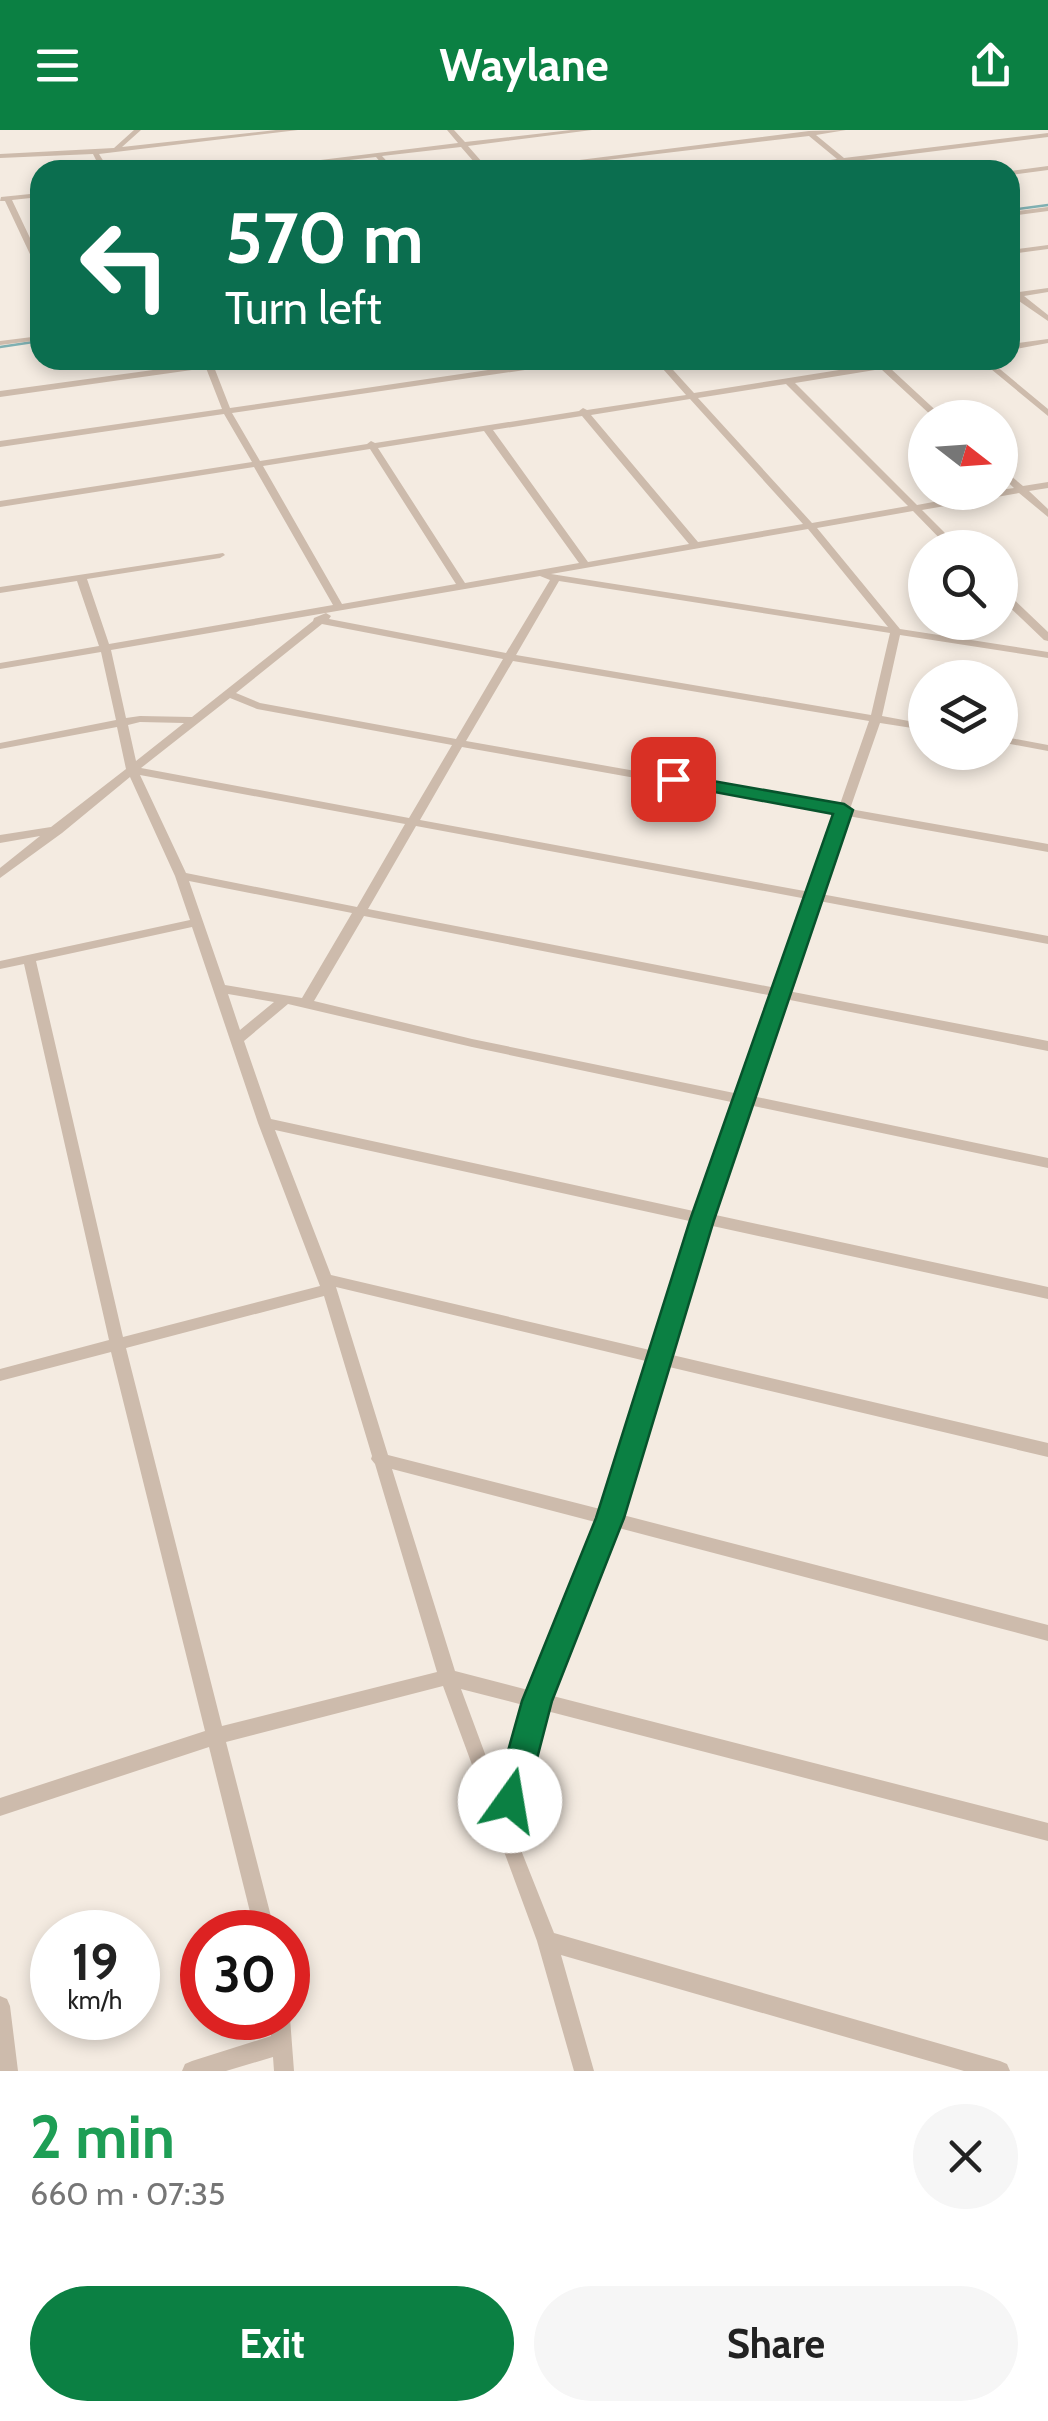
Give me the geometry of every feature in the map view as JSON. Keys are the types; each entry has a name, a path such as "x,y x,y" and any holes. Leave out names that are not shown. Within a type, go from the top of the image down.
{"street":[{"path":"117,148 138,130"},
{"path":"0,156 95,152 295,130"},
{"path":"450,130 476,160"},
{"path":"338,160 589,130"},
{"path":"584,160 844,130"},
{"path":"807,132 842,160 1048,135"},
{"path":"95,152 99,160"},
{"path":"0,169 27,154"},
{"path":"378,154 383,160"},
{"path":"1020,172 1048,168"},
{"path":"30,195 4,198 30,241"},
{"path":"1020,209 1048,205"},
{"path":"0,215 19,221"},
{"path":"1020,251 1048,247"},
{"path":"1020,292 1048,290"},
{"path":"1020,298 1048,319"},
{"path":"0,343 30,339"},
{"path":"1020,345 1048,341"},
{"path":"0,351 30,347"},
{"path":"0,394 156,370"},
{"path":"211,370 227,411 340,609"},
{"path":"0,444 504,370"},
{"path":"668,370 811,527 896,630"},
{"path":"0,504 856,370"},
{"path":"887,370 920,400"},
{"path":"996,370 1048,413"},
{"path":"787,380 908,500"},
{"path":"584,411 697,547"},
{"path":"486,427 586,565"},
{"path":"371,444 462,586"},
{"path":"1018,490 1048,485"},
{"path":"1018,486 1048,514"},
{"path":"0,666 908,509"},
{"path":"918,510 937,530"},
{"path":"0,590 220,555"},
{"path":"532,574 1048,654"},
{"path":"80,576 105,648 132,770 180,876 265,1123 327,1284 448,1676 546,1941 584,2071"},
{"path":"306,1003 556,578"},
{"path":"0,874 60,830 318,620 340,609"},
{"path":"1018,609 1048,638"},
{"path":"318,620 508,657 908,723"},
{"path":"504,1830 537,1701 610,1518 702,1220 876,718 896,630"},
{"path":"228,693 257,706 1048,848"},
{"path":"0,746 124,722 193,720"},
{"path":"1018,743 1048,748"},
{"path":"132,770 1048,940"},
{"path":"0,840 60,830"},
{"path":"180,876 1048,1046"},
{"path":"0,965 194,922"},
{"path":"30,960 118,1347 260,1910"},
{"path":"222,990 306,1003 1048,1163"},
{"path":"238,1039 285,1000"},
{"path":"265,1123 1048,1293"},
{"path":"0,1375 118,1347 327,1284 1048,1450"},
{"path":"379,1459 1048,1634"},
{"path":"0,1807 216,1736 448,1676 1048,1832"},
{"path":"546,1941 1000,2071"},
{"path":"0,2006 8,2071"},
{"path":"280,2040 284,2071"},
{"path":"192,2071 280,2044"}],"waterway":[{"path":"1020,209 1048,205"},
{"path":"0,347 30,342"}],"route":[{"path":"510,1801 537,1701 610,1518 702,1220 844,810 673,779"}]}
